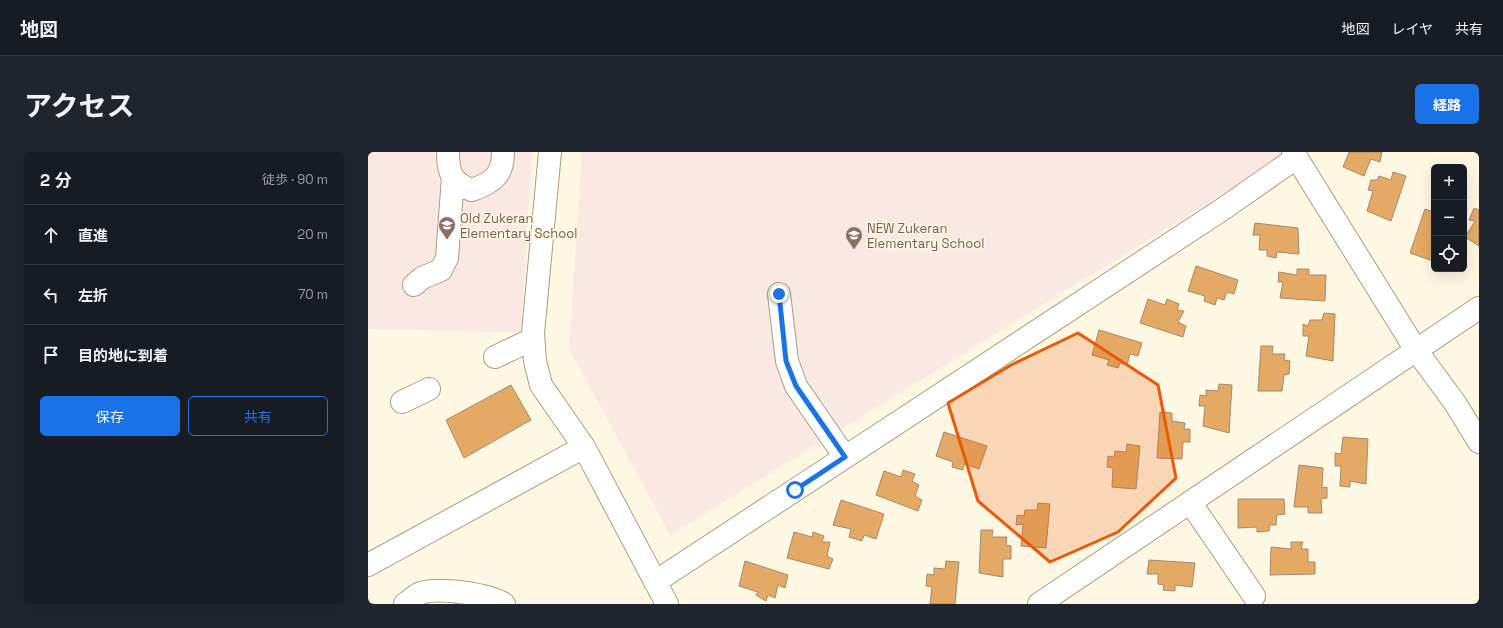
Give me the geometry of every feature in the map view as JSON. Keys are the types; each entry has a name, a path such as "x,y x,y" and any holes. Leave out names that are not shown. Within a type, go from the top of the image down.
{"lane":[{"path":"448,152 448,169 453,177 462,186 472,190 482,186 499,174 503,164 503,152"},
{"path":"550,152 533,339 534,361 541,385 584,447 667,604"},
{"path":"656,582 1223,209 1295,155 1416,350 1455,402 1479,442"},
{"path":"414,285 422,278 441,270 446,258 453,177"},
{"path":"779,294 786,361 796,386 845,457"},
{"path":"1039,604 1479,308"},
{"path":"495,357 533,339"},
{"path":"402,402 429,389"},
{"path":"368,565 584,447"},
{"path":"1190,502 1254,596"},
{"path":"405,604 420,593 466,592 487,596 504,604"}],"highlighted area":[{"path":"1078,333 1158,385 1176,478 1118,532 1050,562 978,501 948,403 1011,365"}],"shaded area":[{"name":"Old Zukeran Elementary School","path":"368,152 532,152 521,332 368,329"},
{"name":"NEW Zukeran Elementary School","path":"582,152 1291,152 670,535 569,348"}],"building":[{"path":"1349,152 1382,152 1380,162 1371,159 1364,176 1343,167"},
{"path":"1393,172 1406,176 1391,221 1367,211 1373,191 1368,190 1371,180 1377,180 1379,176 1391,180"},
{"path":"1474,208 1479,210 1479,246 1467,238 1467,234 1475,221 1469,220"},
{"path":"1425,209 1431,211 1431,260 1410,253"},
{"path":"1255,223 1298,228 1299,254 1277,252 1276,258 1267,256 1267,250 1259,250 1260,235 1253,235"},
{"path":"1196,266 1238,280 1234,294 1227,292 1224,300 1217,298 1215,305 1204,301 1205,296 1188,291"},
{"path":"1297,269 1309,269 1309,275 1326,275 1325,301 1280,298 1283,282 1278,282 1279,272 1297,275"},
{"path":"1148,299 1165,305 1167,299 1179,304 1177,310 1184,311 1178,322 1186,326 1183,337 1140,323"},
{"path":"1324,313 1335,314 1333,361 1306,356 1309,336 1303,336 1303,324 1308,326 1310,320 1322,320"},
{"path":"1099,330 1142,343 1138,356 1130,354 1127,365 1120,363 1118,368 1107,365 1109,360 1092,355"},
{"path":"1261,346 1273,346 1272,354 1285,354 1284,360 1290,361 1289,374 1284,375 1282,391 1258,391"},
{"path":"1219,384 1232,385 1229,433 1203,426 1205,406 1199,406 1200,395 1206,396 1206,390 1218,391"},
{"path":"511,385 531,420 464,458 446,420"},
{"path":"1160,412 1172,413 1172,421 1185,423 1184,429 1190,429 1190,442 1183,442 1182,459 1157,458"},
{"path":"944,432 987,446 979,469 964,464 963,470 952,467 953,462 936,456"},
{"path":"1343,437 1368,439 1366,484 1350,481 1350,487 1340,486 1341,466 1335,466 1335,453 1341,454"},
{"path":"1127,444 1140,446 1136,489 1112,487 1113,468 1107,467 1108,456 1114,457 1115,451 1126,452"},
{"path":"1299,465 1323,468 1322,488 1327,487 1327,498 1321,499 1322,513 1308,513 1308,507 1294,507"},
{"path":"903,470 915,474 912,481 919,485 915,496 922,500 918,511 876,495 884,471 901,477"},
{"path":"1238,499 1284,499 1285,514 1277,515 1276,525 1270,525 1269,531 1257,532 1257,527 1238,528"},
{"path":"841,500 884,514 876,539 864,535 862,541 849,537 851,529 833,525"},
{"path":"1038,503 1050,504 1046,548 1021,546 1023,524 1016,525 1017,515 1024,516 1025,510 1037,510"},
{"path":"981,530 993,530 992,537 1007,537 1006,545 1011,546 1011,559 1003,559 1003,577 979,573"},
{"path":"794,532 812,537 813,532 824,536 822,542 830,542 827,556 833,559 829,569 787,558"},
{"path":"1291,542 1303,542 1301,549 1308,549 1308,562 1315,562 1315,574 1270,575 1271,547 1291,549"},
{"path":"1149,560 1195,563 1192,587 1175,585 1175,591 1163,590 1164,585 1158,584 1158,574 1147,574"},
{"path":"745,561 788,575 785,588 778,585 775,598 768,595 766,601 756,595 758,592 739,586"},
{"path":"946,561 959,562 955,604 930,604 932,587 926,586 927,574 934,575 934,568 945,569"}],"place":[{"name":"Old Zukeran Elementary School","path":"447,240"},
{"name":"NEW Zukeran Elementary School","path":"854,250"}],"route":[{"path":"779,294 786,361 796,386 845,457 795,490"}]}
